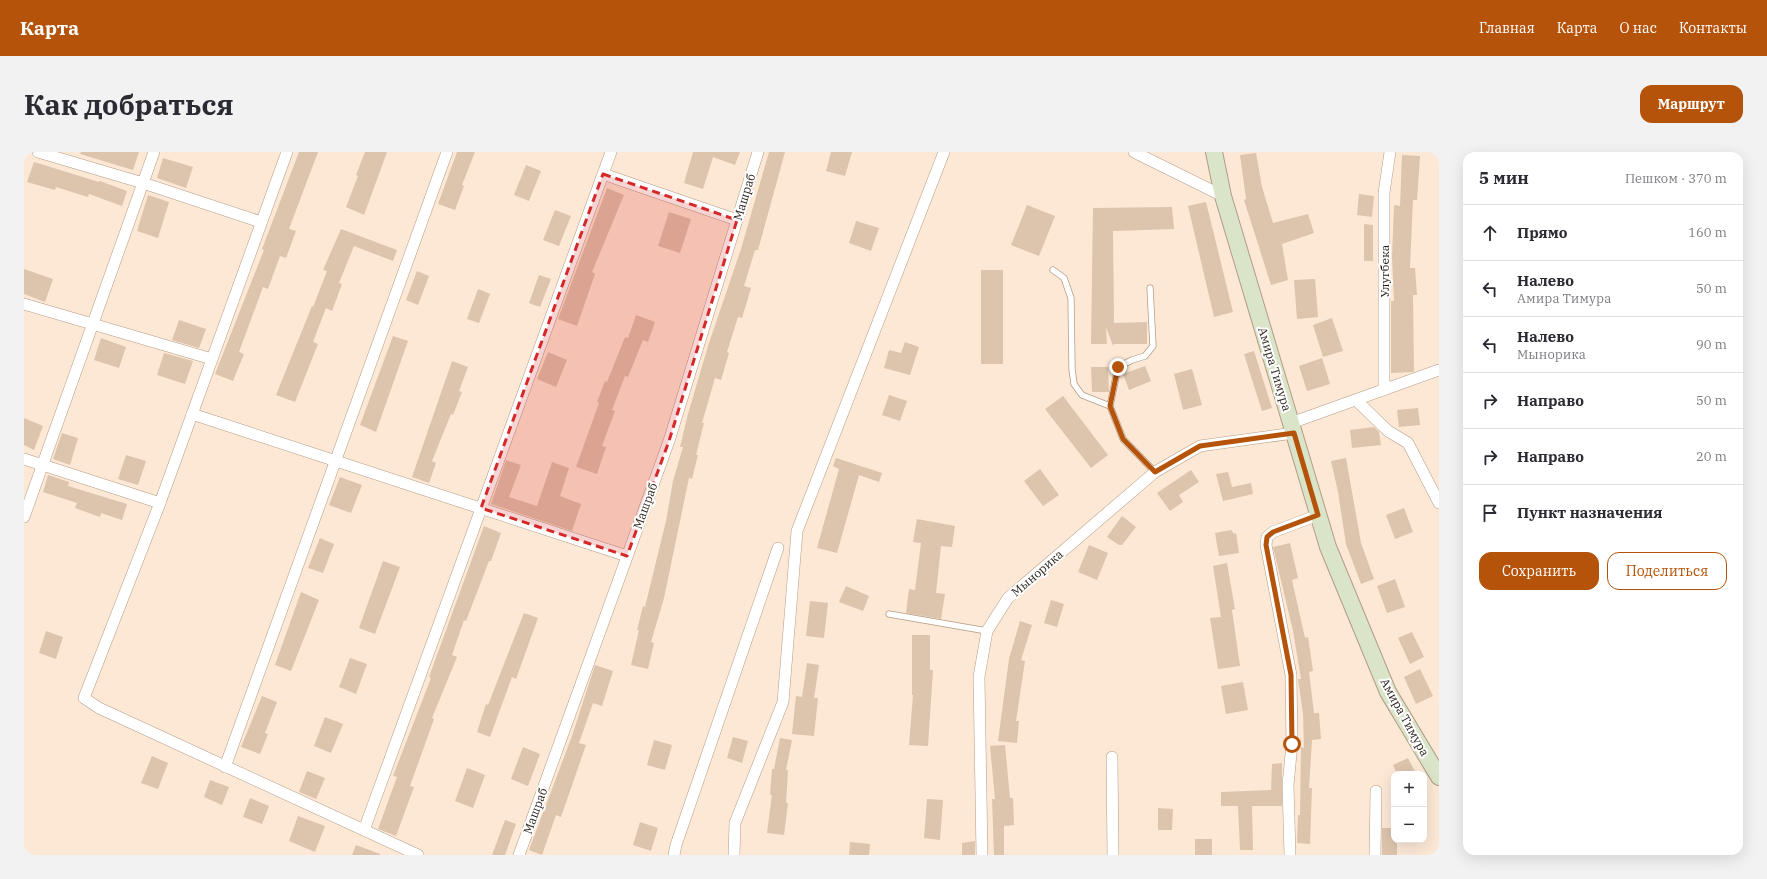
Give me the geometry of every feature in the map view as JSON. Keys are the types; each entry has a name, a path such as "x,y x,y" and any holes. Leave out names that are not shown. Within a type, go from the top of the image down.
{"street":[{"path":"38,152 143,183 261,222"},
{"path":"24,517 154,152"},
{"path":"287,152 160,503 84,698 99,708 224,767 418,855"},
{"path":"224,767 447,152"},
{"path":"364,830 611,152"},
{"name":"Машраб","path":"519,855 668,441 758,152"},
{"path":"734,855 735,823 783,702 798,531 944,152"},
{"path":"1134,152 1223,196"},
{"name":"Амира Тимура","path":"1214,152 1223,196 1328,547 1388,692 1439,777"},
{"name":"Улугбека","path":"1384,390 1384,193 1390,152"},
{"path":"603,174 737,220"},
{"path":"24,304 212,359"},
{"path":"1292,428 1356,400 1439,370"},
{"path":"1356,400 1388,430 1408,444 1439,502"},
{"path":"192,414 627,556"},
{"name":"Мынорика","path":"982,855 979,677 987,631 1008,598 1155,472 1200,446 1292,428"},
{"path":"24,459 160,503"},
{"path":"1290,855 1288,785 1292,744 1291,675 1266,545 1267,537 1273,532 1318,515"},
{"path":"674,855 676,845 778,548"},
{"path":"1112,757 1113,855"},
{"path":"1375,855 1376,791"}],"lane":[{"path":"1053,270 1064,278 1071,298 1072,369 1074,384 1082,394 1110,406"},
{"path":"1150,288 1153,346 1145,356 1132,360 1118,367 1110,406 1123,439 1155,472"},
{"path":"889,614 987,631"}],"highlighted area":[{"path":"603,174 737,220 669,441 627,556 481,508"}],"building":[{"path":"81,152 139,152 133,170 80,154"},
{"path":"299,152 318,152 289,229 296,231 286,258 280,256 268,289 263,287 239,352 244,354 233,381 215,374 264,250 262,249"},
{"path":"365,152 387,152 364,215 346,207 358,176 356,175"},
{"path":"457,152 475,152 462,185 464,186 455,210 438,204"},
{"path":"693,152 740,152 735,165 713,157 703,189 684,183"},
{"path":"769,152 785,152 758,250 755,250 744,286 751,288 742,318 738,317 727,352 729,353 721,380 715,378 702,423 704,423 696,455 698,455 692,479 689,478 664,598 651,642 654,643 648,669 631,665 639,630 637,630 643,606 645,607 666,521 673,481 683,447 680,447 688,414 708,346 741,249"},
{"path":"831,152 852,152 845,176 826,171"},
{"path":"1256,153 1262,187 1273,223 1308,214 1314,233 1282,244 1288,280 1271,285 1244,200 1246,199 1240,155"},
{"path":"1402,155 1420,156 1417,200 1413,200 1410,268 1415,268 1417,295 1413,295 1414,372 1391,373 1391,301 1394,301 1392,257 1394,205 1400,206"},
{"path":"163,158 193,167 186,188 157,178"},
{"path":"34,162 99,182 100,181 127,191 122,206 89,194 88,197 56,187 55,190 27,182"},
{"path":"526,165 541,171 529,201 514,195"},
{"path":"607,188 624,195 592,272 595,274 577,326 558,319"},
{"path":"1359,194 1374,196 1372,217 1357,215"},
{"path":"148,195 169,202 158,238 137,231"},
{"path":"1206,202 1233,312 1214,317 1188,206"},
{"path":"1027,205 1055,216 1039,256 1011,245"},
{"path":"1172,207 1174,229 1113,231 1114,323 1147,322 1147,344 1114,344 1113,346 1106,327 1107,344 1091,344 1093,208"},
{"path":"555,210 571,216 559,246 543,240"},
{"path":"669,212 691,219 680,253 658,246"},
{"path":"856,221 879,228 871,251 849,243"},
{"path":"1364,224 1373,225 1373,261 1364,261"},
{"path":"341,229 397,250 393,261 354,246 339,283 342,284 332,311 326,308 313,342 318,344 295,402 276,395 312,306 313,307 327,271 323,270"},
{"path":"24,269 53,279 45,302 24,294"},
{"path":"981,270 1003,270 1003,364 981,364"},
{"path":"417,271 429,276 418,305 406,300"},
{"path":"539,275 551,279 540,307 529,303"},
{"path":"1315,279 1318,317 1297,319 1294,280"},
{"path":"478,289 490,294 479,323 467,319"},
{"path":"636,315 655,322 648,342 643,340 628,377 625,376 612,410 615,411 602,446 606,447 597,474 576,467 599,403 597,402 605,381 607,382 625,337 628,338"},
{"path":"1332,318 1343,351 1323,357 1313,325"},
{"path":"179,320 206,329 199,348 172,340"},
{"path":"393,336 408,341 376,432 360,425"},
{"path":"101,338 126,347 119,368 94,360"},
{"path":"905,342 919,347 910,375 884,368 889,350 901,353"},
{"path":"1254,351 1272,408 1262,411 1244,354"},
{"path":"548,352 567,360 556,387 537,379"},
{"path":"164,353 193,361 185,384 157,375"},
{"path":"1322,358 1330,384 1307,391 1299,366"},
{"path":"452,361 468,367 459,391 462,392 453,415 451,414 432,461 436,463 429,483 412,477"},
{"path":"1145,366 1151,381 1129,390 1123,374"},
{"path":"1091,367 1108,367 1109,392 1092,392"},
{"path":"1192,369 1202,405 1183,410 1174,374"},
{"path":"889,395 907,401 900,421 882,415"},
{"path":"1063,396 1108,455 1091,468 1045,409"},
{"path":"1418,408 1420,425 1399,427 1397,410"},
{"path":"24,418 43,426 34,450 24,445"},
{"path":"1374,427 1379,432 1381,445 1352,448 1350,430"},
{"path":"62,433 78,438 70,465 53,459"},
{"path":"126,455 146,461 138,485 118,479"},
{"path":"836,458 882,473 879,482 859,475 837,553 817,548 839,469 833,466"},
{"path":"1346,458 1361,543 1374,579 1361,584 1346,544 1338,492 1331,461"},
{"path":"506,460 521,465 509,497 537,506 552,462 569,468 560,496 581,504 572,531 491,504"},
{"path":"1040,469 1059,495 1043,506 1024,481"},
{"path":"1191,470 1199,482 1179,495 1183,502 1170,511 1157,493"},
{"path":"1228,472 1232,487 1251,483 1253,494 1223,501 1216,474"},
{"path":"48,475 69,482 68,486 127,504 122,520 101,513 100,517 75,508 77,503 43,492"},
{"path":"340,477 362,485 351,513 329,505"},
{"path":"1404,508 1413,532 1395,539 1386,515"},
{"path":"1122,516 1136,527 1122,545 1119,545 1107,537"},
{"path":"917,519 955,526 952,547 941,546 936,593 945,594 941,619 906,613 909,589 915,590 921,543 913,542"},
{"path":"484,526 501,533 466,621 464,620 452,655 457,657 432,718 434,719 410,786 414,787 396,836 378,829 397,777 393,776 431,678 429,677"},
{"path":"1231,530 1234,534 1236,533 1239,553 1219,556 1215,533"},
{"path":"320,538 334,544 323,573 308,568"},
{"path":"1290,543 1298,578 1292,580 1305,638 1308,637 1313,671 1309,672 1314,713 1319,713 1321,739 1312,740 1309,788 1312,788 1310,844 1297,843 1298,815 1300,815 1301,747 1304,748 1303,714 1298,679 1301,679 1293,631 1273,547"},
{"path":"1089,545 1108,553 1097,580 1078,572"},
{"path":"383,561 400,567 375,634 359,628"},
{"path":"1227,563 1235,609 1232,610 1240,666 1218,669 1210,618 1221,617 1213,566"},
{"path":"1395,579 1405,607 1387,613 1377,586"},
{"path":"846,586 869,596 863,611 839,602"},
{"path":"301,592 319,600 291,671 275,665"},
{"path":"1051,600 1064,604 1057,627 1044,623"},
{"path":"810,601 828,603 824,638 806,636"},
{"path":"524,613 538,618 516,679 512,677 490,737 477,732 486,704 488,705"},
{"path":"1020,621 1032,625 1021,660 1025,661 1016,721 1019,721 1017,743 998,741 1009,659"},
{"path":"46,631 63,637 56,659 39,653"},
{"path":"1412,632 1424,657 1410,664 1398,638"},
{"path":"912,635 930,635 930,670 933,670 928,746 909,745 913,695"},
{"path":"350,658 367,664 356,694 339,687"},
{"path":"807,663 819,665 814,698 818,698 814,736 792,734 796,696 802,697"},
{"path":"595,665 613,671 602,706 593,703 579,743 586,745 561,817 556,815 542,855 529,850 572,736"},
{"path":"1420,669 1433,696 1416,704 1404,677"},
{"path":"1243,682 1248,710 1226,714 1221,686"},
{"path":"262,696 277,702 265,733 268,734 260,754 241,747"},
{"path":"325,717 343,724 331,753 314,746"},
{"path":"733,737 748,741 742,763 727,758"},
{"path":"780,738 792,740 786,770 788,770 786,803 788,803 784,835 767,833 772,795 770,795 772,769 774,769"},
{"path":"654,740 672,745 665,770 647,765"},
{"path":"1005,745 1010,798 1013,798 1014,825 1004,826 1004,855 994,855 992,799 995,799 990,746"},
{"path":"523,747 540,754 528,786 511,779"},
{"path":"152,756 168,763 158,789 141,783"},
{"path":"1408,758 1414,771 1396,771 1393,765"},
{"path":"1282,763 1282,806 1252,806 1253,850 1240,850 1238,806 1221,806 1221,792 1271,790 1272,764"},
{"path":"467,768 485,775 473,808 455,801"},
{"path":"307,771 325,778 316,799 299,792"},
{"path":"210,780 229,787 222,805 204,797"},
{"path":"250,798 269,806 262,824 243,817"},
{"path":"927,799 943,800 940,840 924,838"},
{"path":"1158,808 1173,809 1172,830 1158,830"},
{"path":"298,816 325,826 315,852 289,841"},
{"path":"505,820 516,824 505,855 492,855"},
{"path":"640,822 658,828 651,851 633,845"},
{"path":"1382,828 1391,828 1391,843 1397,843 1397,855 1382,855"},
{"path":"1195,839 1212,839 1212,855 1195,855"},
{"path":"975,841 975,855 962,855 962,843"},
{"path":"850,842 870,844 869,855 849,855"},
{"path":"356,845 380,854 380,855 352,855"}],"route":[{"path":"1118,367 1110,406 1123,439 1155,472 1200,446 1294,433 1318,515 1273,532 1267,537 1266,545 1291,675 1292,744"}]}
